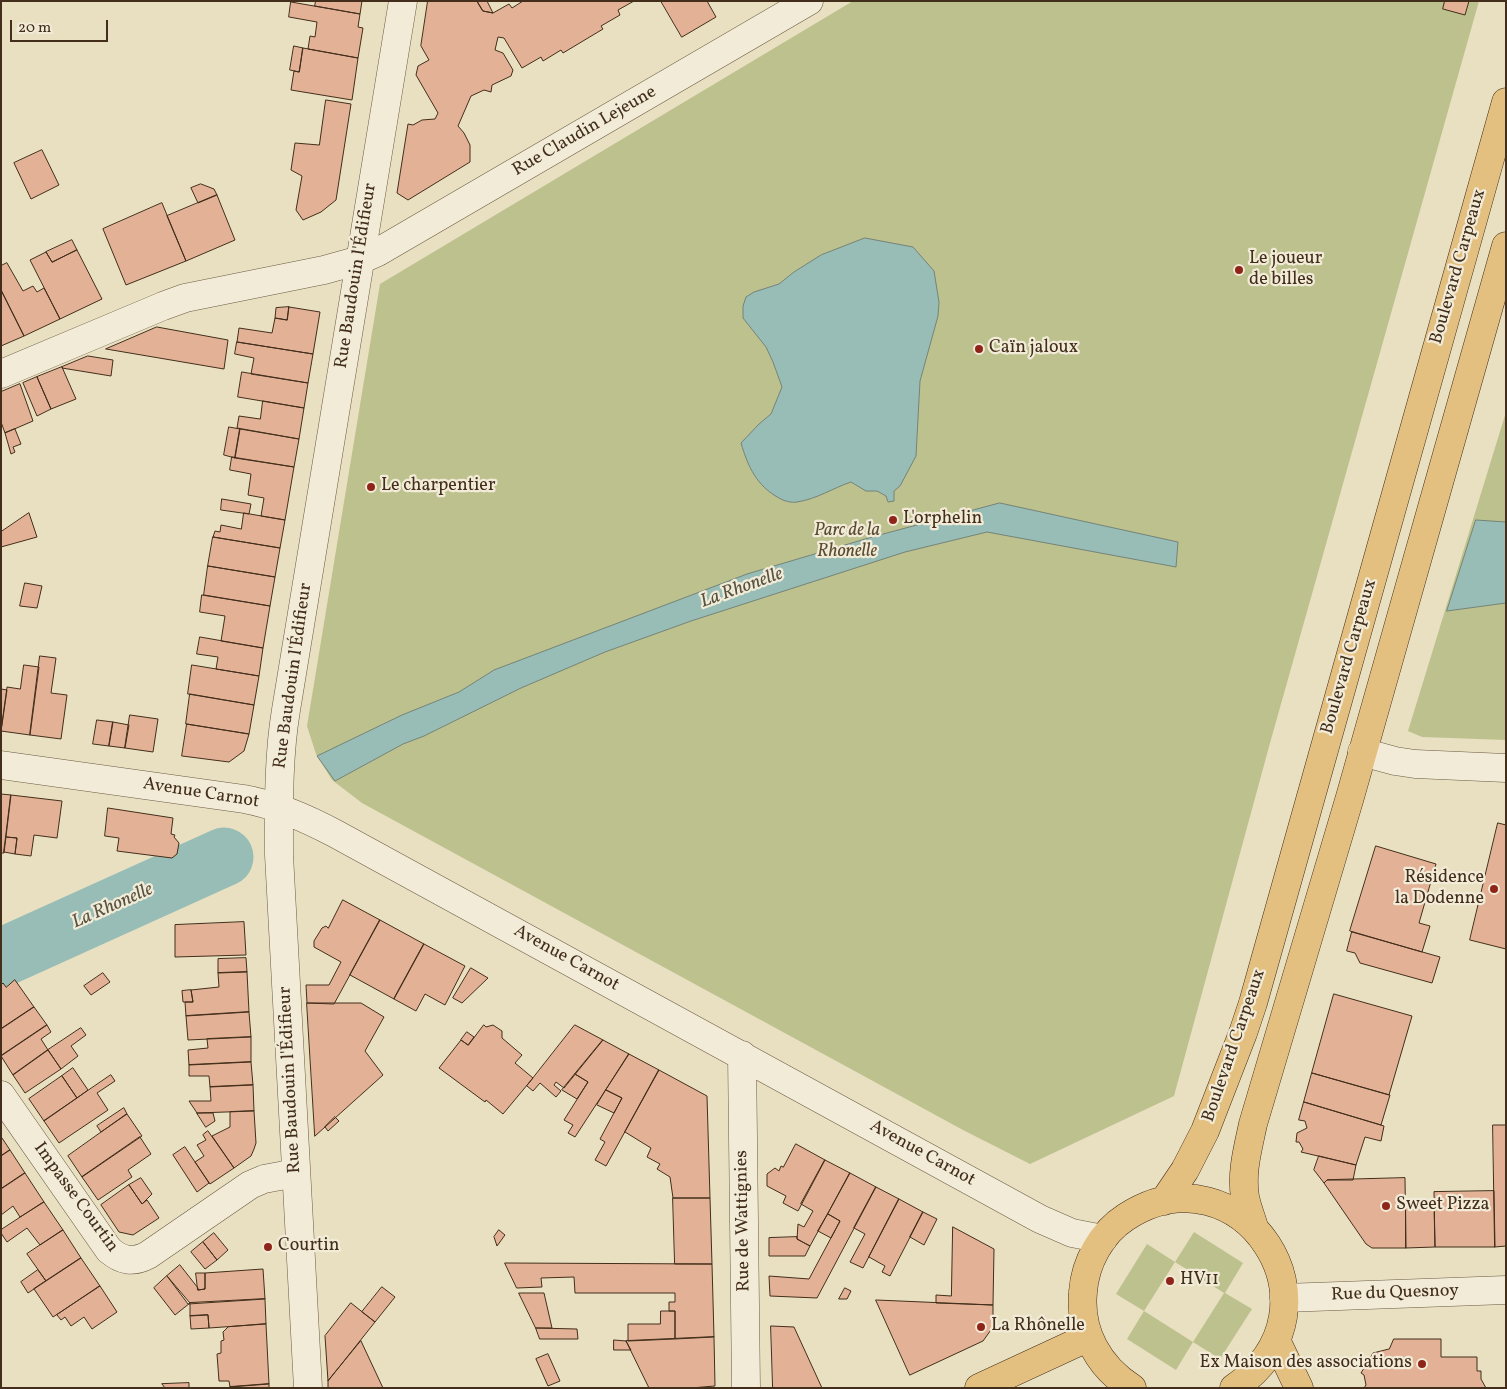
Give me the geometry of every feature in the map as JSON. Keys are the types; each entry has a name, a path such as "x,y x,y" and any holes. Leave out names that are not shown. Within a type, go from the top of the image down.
{"main road":[{"name":"Boulevard Carpeaux","path":"1164,1201 1185,1170 1199,1144 1246,1026 1504,118"},
{"name":"Boulevard Carpeaux","path":"1254,1227 1245,1198 1244,1180 1248,1145 1506,246"},
{"path":"1132,1388 1107,1367 1096,1352 1089,1337 1083,1312 1083,1286 1090,1261 1103,1239 1115,1225 1130,1214 1146,1206 1164,1201 1190,1199 1216,1204 1232,1211 1254,1227 1274,1255 1282,1280 1283,1315 1276,1340 1267,1357 1255,1372 1234,1388"},
{"path":"979,1388 1089,1337"},
{"path":"1276,1340 1299,1388"}],"street":[{"name":"Rue Baudouin l'Édifieur","path":"308,1388 279,855 282,730 402,1"},
{"name":"Rue Claudin Lejeune","path":"1,374 185,298 324,270 360,260 396,243 809,1"},
{"path":"1362,752 1395,762 1506,768"},
{"name":"Avenue Carnot","path":"1,765 244,799 279,807 298,815 742,1055 1040,1219 1072,1233 1103,1239"},
{"name":"Rue de Wattignies","path":"742,1055 746,1388"},
{"name":"Impasse Courtin","path":"1,1095 109,1250 123,1260 133,1260 148,1255 250,1185 264,1179 296,1173"},
{"name":"Rue du Quesnoy","path":"1284,1298 1506,1290"}],"green space":[{"name":"Parc de la Rhonelle","path":"853,1 1479,1 1270,743 1174,1096 1030,1164 963,1130 362,803 332,780 316,754 307,726 380,284"},
{"path":"1506,412 1506,740 1422,737 1408,731"},
{"path":"1194,1232 1243,1263 1225,1293 1252,1309 1220,1359 1193,1342 1224,1293 1175,1262"},
{"path":"1147,1244 1175,1262 1144,1311 1116,1294"},
{"path":"1144,1311 1193,1342 1176,1370 1127,1339"}],"water":[{"path":"865,238 913,247 934,271 939,302 938,316 920,381 916,456 900,486 894,491 894,501 888,502 886,496 877,491 866,491 851,482 804,501 785,501 771,493 759,482 750,468 741,443 771,414 782,387 766,347 743,318 743,306 746,297 754,292 779,284 821,255"},
{"path":"1000,503 1178,542 1176,567 987,532 905,552 691,621 605,652 521,688 424,736 403,744 335,781 317,756 402,715 459,692 494,670 747,574 872,537"},
{"path":"1476,520 1506,522 1506,603 1447,611"}],"building":[{"path":"316,1 362,1 360,14 315,6"},
{"path":"428,1 477,1 483,11 493,13 509,4 512,8 523,1 634,1 618,10 620,15 601,26 603,29 563,53 561,50 543,61 541,57 522,68 504,38 498,37 495,50 503,53 513,70 511,76 492,85 491,92 484,90 471,96 458,126 470,145 470,162 408,200 397,193 408,124 413,125 422,120 435,119 438,113 416,75 418,66 429,60 421,46"},
{"path":"477,1 487,1 493,13 483,11"},
{"path":"661,1 707,1 716,17 682,37"},
{"path":"1445,1 1469,1 1465,15 1443,9"},
{"path":"291,2 360,14 358,27 363,28 358,58 308,49 310,36 315,37 317,22 289,17"},
{"path":"294,46 303,48 299,72 290,70"},
{"path":"303,48 358,58 352,100 291,90 294,71 299,72"},
{"path":"326,100 351,104 336,200 321,212 303,220 296,210 302,176 291,170 295,143 319,145"},
{"path":"42,150 59,185 31,199 14,163"},
{"path":"201,184 214,189 217,195 198,203 191,188"},
{"path":"217,195 235,240 186,261 167,216"},
{"path":"162,203 186,261 126,285 103,229"},
{"path":"72,240 77,250 52,262 46,252"},
{"path":"77,250 102,299 60,319 30,260 46,252 52,262"},
{"path":"7,263 23,291 33,286 37,292 44,288 60,319 24,336 1,290 1,266"},
{"path":"1,290 24,336 1,346"},
{"path":"289,307 287,320 275,318 276,308"},
{"path":"289,307 320,312 313,354 237,342 239,328 272,333 275,318 287,320"},
{"path":"157,327 228,340 224,369 106,349"},
{"path":"237,342 313,354 308,383 251,374 254,358 235,354"},
{"path":"88,356 113,360 111,376 62,368"},
{"path":"62,367 76,399 51,409 37,377"},
{"path":"242,372 308,383 304,408 238,397"},
{"path":"37,377 51,409 37,416 23,383"},
{"path":"20,384 33,421 5,433 1,422 1,392"},
{"path":"263,401 304,408 299,439 237,428 239,416 260,419"},
{"path":"229,427 240,429 235,458 224,455"},
{"path":"15,429 21,444 13,447 15,452 11,454 5,433"},
{"path":"240,429 299,439 294,467 235,458"},
{"path":"232,457 294,467 285,520 261,516 264,498 248,495 251,474 230,470"},
{"path":"222,499 251,504 249,514 221,510"},
{"path":"29,513 37,537 1,547 1,532"},
{"path":"244,513 285,520 280,548 213,537 215,531 220,532 221,525 241,529"},
{"path":"213,537 280,548 275,577 208,566"},
{"path":"208,566 275,577 270,606 204,595"},
{"path":"25,583 42,586 37,608 20,606"},
{"path":"202,595 270,606 263,648 221,641 225,616 200,612"},
{"path":"200,637 263,648 259,676 216,669 218,657 197,654"},
{"path":"40,656 56,658 51,693 67,695 61,739 30,735"},
{"path":"24,665 39,667 30,735 1,731 7,687 20,689"},
{"path":"192,665 259,676 254,705 188,694"},
{"path":"1,689 7,690 1,731"},
{"path":"190,694 254,705 249,734 186,724"},
{"path":"130,715 158,719 153,752 125,748"},
{"path":"97,720 113,722 109,746 93,744"},
{"path":"113,722 129,725 125,748 109,746"},
{"path":"187,724 249,734 244,751 229,762 182,756"},
{"path":"1,794 11,795 4,853 1,853"},
{"path":"11,795 62,801 57,838 34,835 31,856 15,854 17,838 6,837"},
{"path":"108,808 173,818 171,834 175,835 174,837 179,843 177,854 172,858 117,851 119,838 105,836"},
{"name":"Résidence la Dodenne","path":"1498,823 1506,825 1506,949 1470,940"},
{"path":"6,837 17,838 15,854 4,852"},
{"path":"1376,846 1436,864 1419,923 1430,926 1422,952 1350,931"},
{"path":"343,900 380,920 334,1004 307,1003 306,985 329,985 341,962 314,947 314,941 322,928 326,926 328,928"},
{"path":"380,920 424,944 394,999 350,975"},
{"path":"244,922 246,955 175,957 175,925"},
{"path":"1352,932 1440,957 1432,983 1360,963 1355,953 1347,951"},
{"path":"424,944 465,966 445,1005 425,994 416,1011 394,999"},
{"path":"246,958 247,972 218,973 218,959"},
{"path":"471,968 488,978 462,1003 453,998"},
{"path":"247,972 249,1012 186,1016 185,1002 193,1002 191,990 219,987 218,973"},
{"path":"103,973 110,982 91,995 84,986"},
{"path":"15,980 34,1007 1,1029 1,985 3,983 6,987"},
{"path":"191,990 193,1002 183,1002 182,991"},
{"path":"1334,994 1412,1016 1389,1095 1312,1073"},
{"path":"307,1003 361,1003 384,1017 365,1051 383,1075 315,1136"},
{"path":"34,1007 47,1025 1,1056 1,1029"},
{"path":"249,1012 251,1037 188,1040 186,1016"},
{"path":"47,1025 51,1032 41,1039 48,1050 13,1075 1,1056"},
{"path":"484,1025 486,1027 493,1025 502,1031 502,1038 522,1055 515,1063 533,1078 503,1114 439,1068 461,1040 468,1045"},
{"path":"575,1025 603,1040 564,1088 556,1082 554,1085 561,1091 556,1097 540,1083 533,1091 527,1086"},
{"path":"81,1028 86,1035 71,1046 78,1056 61,1069 48,1050"},
{"path":"467,1032 474,1037 468,1045 461,1040"},
{"path":"251,1037 251,1062 189,1065 188,1050 208,1048 207,1039"},
{"path":"603,1040 629,1054 575,1137 568,1133 573,1125 564,1120 588,1082 575,1074"},
{"path":"48,1050 61,1069 25,1093 13,1075"},
{"path":"629,1054 659,1070 606,1166 595,1160 605,1142 600,1139 622,1098 606,1090"},
{"path":"251,1062 253,1085 210,1087 209,1076 189,1076 189,1065"},
{"path":"73,1068 88,1090 77,1098 62,1076"},
{"path":"659,1070 707,1096 710,1198 673,1198 670,1177 657,1169 660,1164 647,1157 651,1148 625,1132"},
{"path":"1312,1073 1390,1095 1381,1125 1304,1102"},
{"path":"575,1074 588,1082 577,1099 562,1090"},
{"path":"111,1075 115,1081 97,1093 108,1110 59,1143 44,1121"},
{"path":"62,1076 77,1098 44,1121 29,1099"},
{"path":"253,1085 254,1111 197,1113 189,1101 211,1101 210,1087"},
{"path":"606,1090 622,1098 614,1113 597,1105"},
{"path":"1304,1102 1384,1126 1381,1141 1365,1137 1356,1165 1301,1152 1303,1149 1299,1142 1296,1142 1297,1133 1307,1128 1305,1121 1299,1120"},
{"path":"124,1108 127,1114 101,1132 97,1126"},
{"path":"254,1111 256,1143 254,1149 251,1156 234,1168 212,1136 230,1127 230,1112"},
{"path":"197,1113 213,1113 215,1121 206,1127"},
{"path":"127,1114 142,1136 82,1177 68,1156"},
{"path":"335,1117 339,1121 328,1131 325,1127"},
{"path":"1493,1125 1506,1125 1506,1246 1495,1247"},
{"path":"208,1131 234,1168 210,1184 195,1162 204,1156 197,1145 206,1140 203,1135"},
{"path":"140,1137 151,1154 128,1170 132,1177 98,1200 82,1177"},
{"path":"1,1138 10,1150 1,1156"},
{"path":"796,1144 825,1160 798,1211 783,1203 786,1196 767,1186 767,1174 775,1168 779,1171 781,1166 783,1167"},
{"path":"185,1147 209,1183 197,1192 173,1155"},
{"path":"10,1150 25,1173 1,1189 1,1156"},
{"path":"1319,1156 1356,1165 1353,1180 1327,1180 1324,1183 1314,1170"},
{"path":"825,1160 850,1173 810,1246 797,1239 798,1224 804,1227 813,1211 801,1204"},
{"path":"25,1173 44,1202 20,1217 13,1206 1,1215 1,1189"},
{"path":"850,1173 876,1187 817,1298 770,1296 769,1276 809,1279 840,1221 828,1214"},
{"path":"141,1178 152,1194 142,1204 129,1185"},
{"path":"1405,1178 1406,1248 1372,1248 1366,1244 1324,1183 1327,1180"},
{"path":"129,1185 142,1204 147,1200 159,1218 133,1235 119,1232 101,1205"},
{"path":"876,1187 899,1199 863,1268 850,1262 865,1234 854,1228"},
{"path":"1494,1191 1495,1247 1435,1247 1434,1192"},
{"path":"673,1198 710,1198 712,1264 675,1264"},
{"path":"899,1199 923,1212 890,1276 882,1272 885,1266 869,1257"},
{"path":"44,1202 63,1230 40,1245 27,1228 7,1242 1,1230"},
{"path":"1406,1205 1434,1205 1435,1247 1406,1248"},
{"path":"923,1212 937,1219 924,1245 910,1237"},
{"path":"828,1214 840,1221 831,1238 818,1231"},
{"path":"953,1227 994,1249 993,1305 936,1303 936,1295 951,1296"},
{"path":"63,1230 81,1258 46,1281 27,1254"},
{"path":"499,1230 505,1235 497,1246 494,1237"},
{"path":"214,1233 228,1250 217,1260 203,1242"},
{"path":"797,1237 797,1239 810,1246 805,1256 769,1256 769,1238"},
{"path":"203,1242 217,1260 205,1269 191,1252"},
{"path":"81,1258 100,1286 53,1317 34,1289"},
{"path":"505,1263 712,1264 714,1337 675,1339 675,1311 669,1311 669,1302 675,1302 675,1293 575,1293 574,1277 541,1278 542,1287 517,1288"},
{"path":"180,1265 198,1290 205,1289 205,1273 263,1269 265,1299 188,1304 167,1276"},
{"path":"38,1270 46,1281 28,1293 21,1282"},
{"path":"196,1273 205,1273 205,1289 198,1290"},
{"path":"167,1276 190,1303 175,1315 154,1288"},
{"path":"100,1286 117,1312 92,1329 84,1317 71,1326 65,1317 61,1320 57,1315"},
{"path":"382,1287 395,1297 375,1322 362,1312"},
{"path":"845,1288 851,1291 847,1299 839,1299"},
{"path":"519,1293 544,1293 552,1328 536,1328"},
{"path":"265,1299 266,1324 209,1328 208,1315 190,1316 190,1303"},
{"path":"876,1300 993,1305 993,1327 983,1341 910,1375"},
{"path":"351,1303 375,1322 328,1381 325,1336"},
{"path":"661,1311 675,1311 675,1339 628,1341 628,1324 660,1324"},
{"path":"208,1315 209,1328 191,1329 190,1316"},
{"path":"266,1324 269,1384 230,1387 229,1381 219,1381 217,1354 221,1353 221,1341 224,1340 223,1332 228,1327"},
{"path":"771,1326 794,1327 822,1388 773,1388"},
{"path":"536,1328 577,1329 578,1339 540,1339"},
{"path":"714,1337 715,1386 691,1388 649,1388 626,1341"},
{"name":"Ex Maison des associations","path":"1394,1339 1441,1339 1441,1357 1477,1357 1477,1371 1481,1371 1481,1379 1486,1388 1364,1388 1366,1385 1364,1375 1361,1373 1373,1353 1389,1349"},
{"path":"614,1340 626,1341 631,1350 614,1350"},
{"path":"361,1341 383,1388 328,1388 328,1381"},
{"path":"548,1354 560,1381 548,1386 536,1359"},
{"path":"189,1383 189,1388 165,1388 162,1384"},
{"path":"269,1384 269,1388 230,1388 230,1387"}],"waterway":[{"name":"La Rhonelle","path":"1,958 224,857"}],"place":[{"name":"Le joueur de billes","path":"1239,270"},
{"name":"Caïn jaloux","path":"979,349"},
{"name":"Le charpentier","path":"371,487"},
{"name":"L'orphelin","path":"893,520"},
{"name":"Résidence la Dodenne","path":"1494,889"},
{"name":"Sweet Pizza","path":"1386,1206"},
{"name":"Courtin","path":"268,1247"},
{"name":"HV11","path":"1170,1281"},
{"name":"La Rhônelle","path":"981,1327"},
{"name":"Ex Maison des associations","path":"1422,1364"}]}
